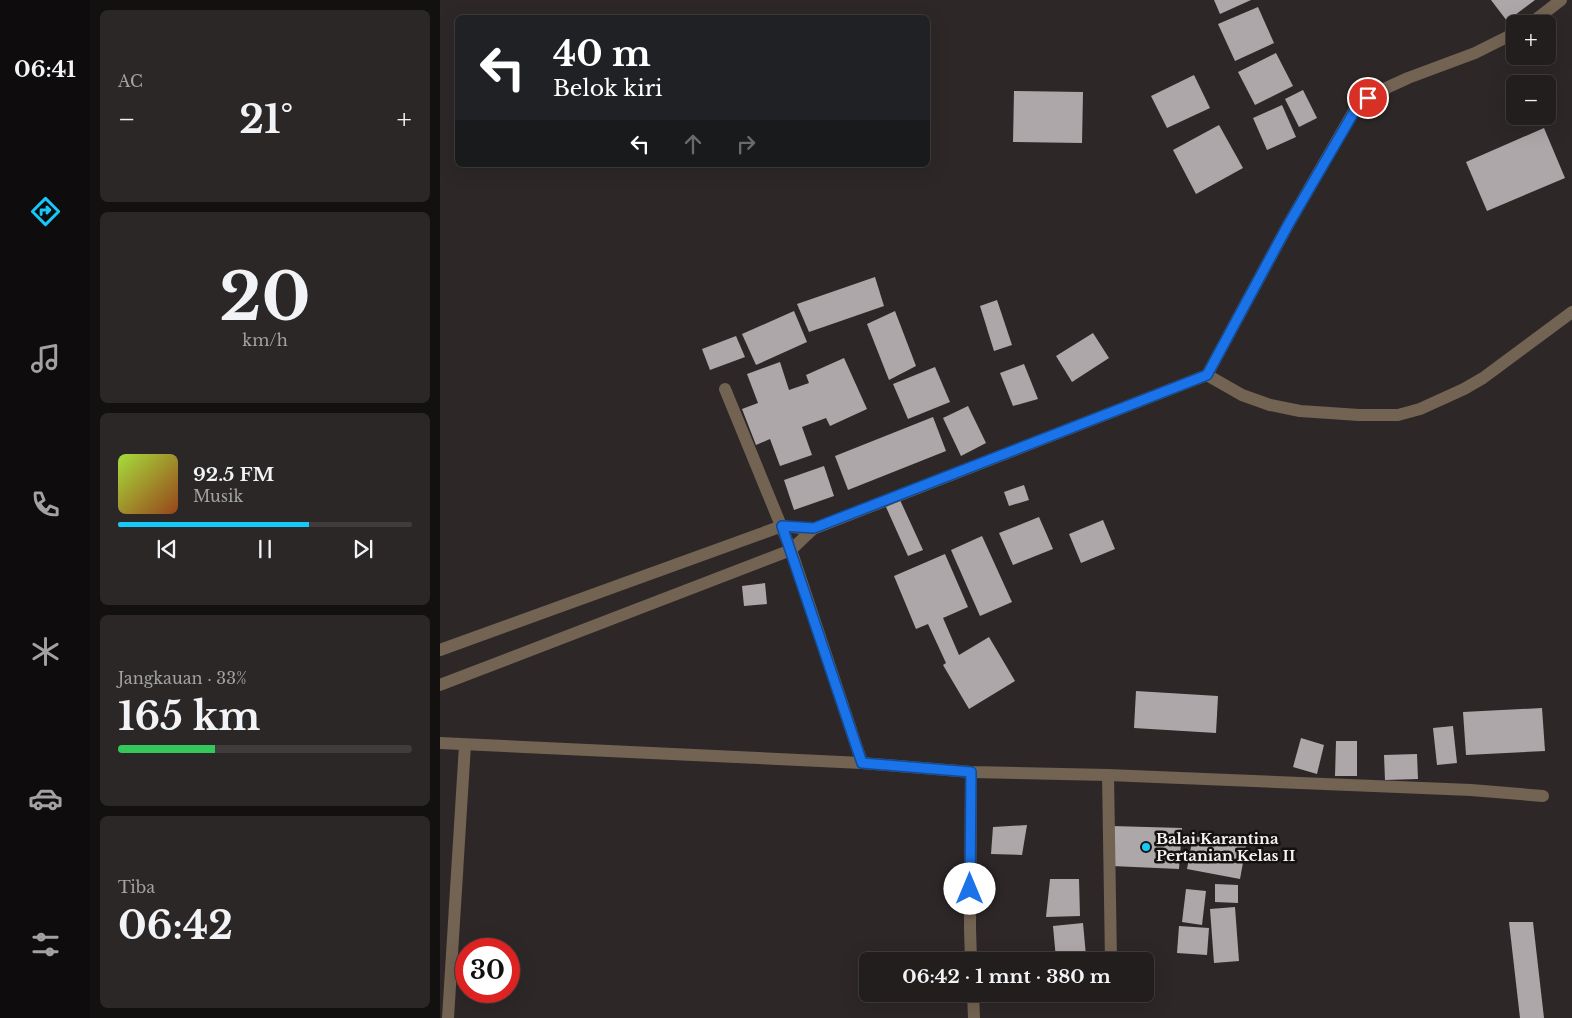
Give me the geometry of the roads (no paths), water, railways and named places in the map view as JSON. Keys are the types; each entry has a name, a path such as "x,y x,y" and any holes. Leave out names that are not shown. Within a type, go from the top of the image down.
{"street":[{"path":"1542,15 1561,0"},
{"path":"440,685 791,550 814,528 1207,375 1284,234 1354,112 1368,98 1384,89 1475,53 1506,38"},
{"path":"1207,375 1242,395 1270,405 1300,411 1359,415 1398,415 1420,409 1483,378 1572,312"},
{"path":"725,389 791,550 862,763"},
{"path":"440,650 782,526 814,528"},
{"path":"440,743 862,763 971,772 1472,790 1543,796"},
{"path":"448,1018 465,745"},
{"path":"971,772 971,952"},
{"path":"1108,776 1111,952"},
{"path":"973,1002 974,1018"}],"place":[{"name":"Balai Karantina Pertanian Kelas II","path":"1146,847"}]}
